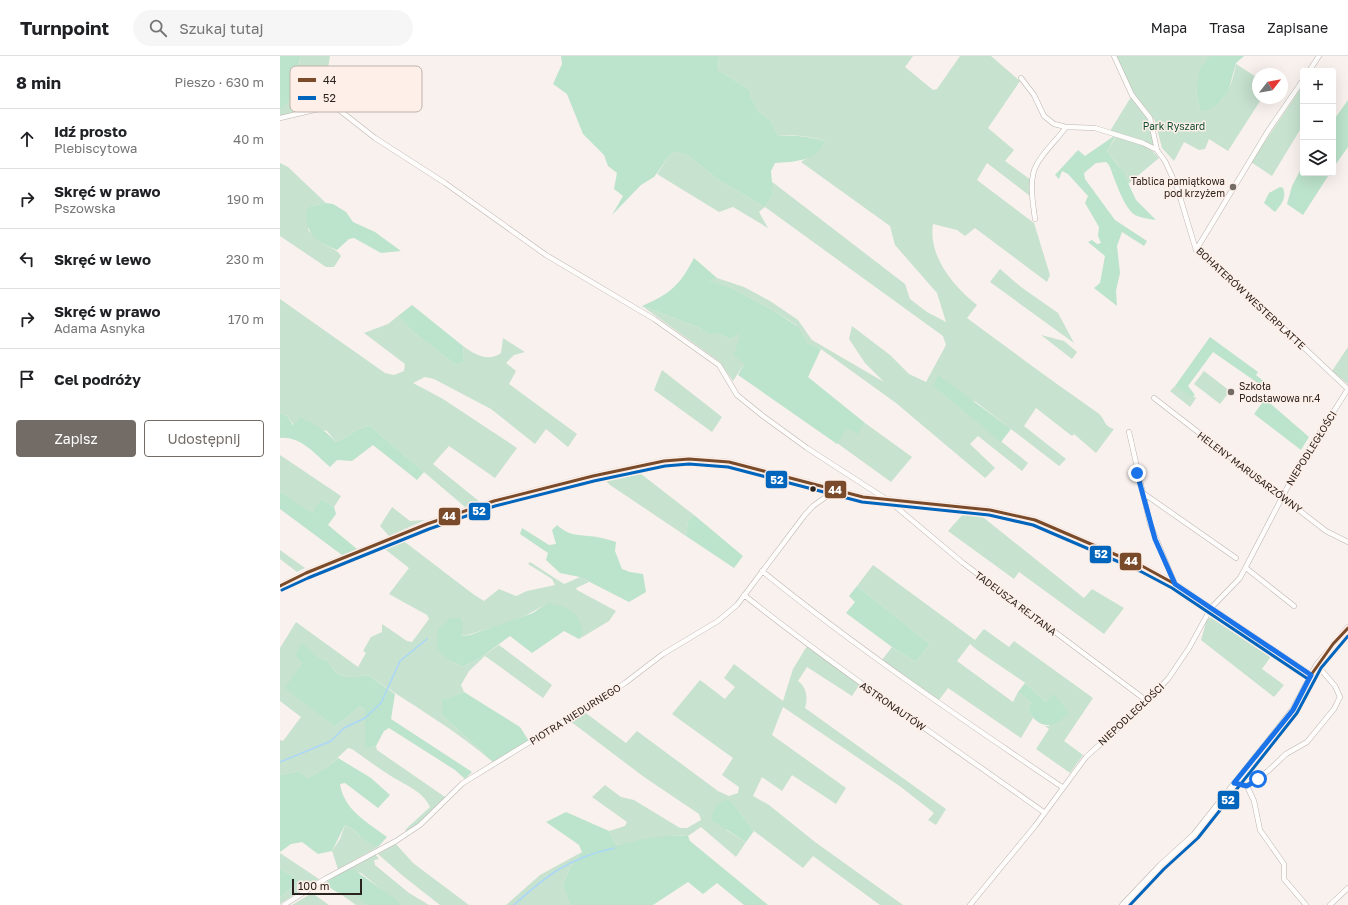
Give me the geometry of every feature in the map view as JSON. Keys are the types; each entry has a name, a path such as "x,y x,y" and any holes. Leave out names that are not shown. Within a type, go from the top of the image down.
{"main road":[{"path":"1123,905 1158,868 1194,835 1293,710 1317,665 1348,628"}],"street":[{"name":"BOHATERÓW WESTERPLATTE","path":"1114,56 1132,96 1150,118 1157,150 1165,161 1177,187 1196,250 1230,278 1348,389"},
{"path":"1311,68 1319,56"},
{"path":"1021,78 1034,95 1044,116 1054,124 1066,127 1095,128 1143,143 1157,150"},
{"path":"1196,250 1268,130 1300,84"},
{"name":"TADEUSZA REJTANA","path":"280,118 303,112"},
{"name":"TADEUSZA REJTANA","path":"342,112 375,138 445,183 546,255 642,312 719,365 737,395 763,416 807,448 889,500 929,535 1030,615 1147,701"},
{"path":"1035,219 1033,201 1034,173 1037,164 1066,127"},
{"name":"NIEPODLEGŁOŚCI","path":"970,905 1045,812 1062,787 1086,757 1147,701 1168,679 1189,648 1211,608 1240,578 1282,496 1309,448 1348,389"},
{"name":"HELENY MARUSARZÓWNY","path":"1154,398 1326,531 1348,542"},
{"path":"1129,432 1155,539 1175,584"},
{"path":"280,586 306,573 402,534 487,503 532,490 664,461 689,459 729,462 863,497 990,510 1035,520 1142,566 1175,584 1311,675"},
{"name":"PIOTRA NIEDURNEGO","path":"284,905 325,879 409,833 420,825 463,783 625,683 663,654 718,621 734,608 813,506 837,489"},
{"path":"1143,493 1236,558"},
{"path":"1246,568 1294,606"},
{"path":"762,571 801,603 907,681 1062,787"},
{"name":"ASTRONAUTÓW","path":"744,595 864,686 1045,812"},
{"path":"1234,783 1247,786 1268,771 1286,754 1307,742 1334,709 1340,697 1336,686 1317,665"},
{"path":"1247,786 1254,801 1261,832 1284,864 1284,880 1306,905"},
{"path":"1330,905 1348,889"}],"green space":[{"path":"280,56 301,56 298,66 290,66 290,101 280,110"},
{"path":"301,56 330,56 328,66 299,66"},
{"path":"561,56 719,56 718,70 750,90 751,97 759,112 771,121 778,136 802,136 825,141 822,148 811,156 797,161 775,163 771,171 773,194 765,207 720,181 687,155 674,152 670,155 654,177 641,185 612,215 623,196 614,189 617,173 608,166 604,155 583,134 567,94 553,84 562,64"},
{"path":"719,56 913,56 905,67 933,90 937,89 960,56 991,56 1020,81 988,128 1014,150 1005,161 1031,180 1030,196 987,163 977,180 1034,223 1050,275 1047,282 975,228 965,236 957,230 933,224 932,236 934,247 938,259 951,279 959,289 977,305 967,318 1098,413 1110,428 1114,429 1096,453 1074,434 1072,436 1036,408 1024,426 1066,459 1059,466 976,402 933,386 1028,463 1022,471 978,436 970,444 995,468 985,478 896,403 821,349 807,342 796,325 776,312 730,287 709,281 717,278 744,287 770,301 798,320 812,340 884,382 865,363 849,339 852,326 890,355 909,374 926,382 946,345 943,336 765,207 773,194 771,181 905,284 910,299 927,312 946,322 937,293 895,245 890,226 801,162 818,151 825,141 802,136 778,136 771,121 759,112 751,97 750,90 718,70"},
{"name":"Park Ryszard","path":"1115,56 1210,56 1196,90 1200,111 1209,109 1216,105 1226,94 1232,80 1236,64 1252,74 1252,104 1258,104 1228,151 1209,139 1205,149 1199,150 1184,142 1174,161 1162,148 1155,121 1134,95"},
{"path":"1210,56 1244,56 1236,63 1228,92 1218,104 1208,110 1200,111 1196,90 1200,69"},
{"path":"1300,89 1300,130 1272,176 1251,162"},
{"path":"1131,97 1150,121 1154,146 1142,140 1110,131"},
{"path":"1348,100 1348,147 1336,164 1336,140 1336,117"},
{"path":"290,101 290,112 305,112 280,116 280,110"},
{"path":"1117,134 1107,151 1123,172 1136,200 1156,220 1137,216 1131,211 1123,199 1109,165 1106,162 1096,163 1084,173 1085,179 1115,220 1147,241 1144,246 1122,232 1117,246 1120,273 1116,291 1117,306 1094,288 1100,283 1105,256 1088,242 1092,240 1097,244 1101,243 1098,236 1099,227 1085,203 1088,196 1068,174 1062,171 1059,179 1055,175 1078,150 1085,156"},
{"path":"1116,137 1146,146 1159,158 1128,184 1118,165 1107,151"},
{"path":"674,152 687,155 720,181 765,207 759,212 768,228 733,207 719,212 657,174 670,155"},
{"path":"280,163 288,167 326,203 311,206 308,230 318,240 339,253 341,256 334,267 326,267 280,236"},
{"path":"1300,171 1300,176 1328,176 1303,215 1287,204 1292,186"},
{"path":"1280,187 1283,188 1284,198 1275,212 1264,203 1269,193"},
{"path":"326,203 333,204 346,212 353,222 375,232 401,251 381,253 354,238 349,239 337,250 318,240 310,232 306,219 306,211 311,206"},
{"path":"694,258 717,278 710,281 730,287 776,312 798,327 807,342 821,349 808,377 865,423 857,434 847,428 837,444 738,375 744,364 734,355 741,332 731,339 718,334 708,334 698,327 642,306 667,293 673,288 684,275"},
{"path":"1000,269 1021,287 1058,313 1074,343 990,282"},
{"path":"280,299 385,373 394,375 404,371 405,364 364,333 388,324 398,316 413,332 456,365 464,362 463,346 477,355 486,357 496,356 501,353 503,338 525,352 514,355 506,363 516,371 509,384 577,434 568,447 546,429 535,444 491,409 434,379 425,377 413,383 443,399 517,448 495,478 449,446 433,464 480,502 465,507 370,426 361,428 336,442 327,431 294,425 287,416 280,413"},
{"path":"412,305 463,346 464,362 456,365 413,332 398,316"},
{"path":"642,306 698,327 708,334 718,334 731,339 741,331 744,364 733,381 720,362"},
{"path":"1041,335 1064,341 1077,352 1072,359"},
{"path":"1210,337 1258,372 1256,375 1266,383 1265,388 1213,352 1188,386 1195,395 1192,397 1175,386"},
{"path":"1348,347 1348,384 1332,371"},
{"path":"662,370 722,417 712,432 654,390"},
{"path":"1204,371 1230,391 1220,404 1194,384"},
{"path":"938,375 1011,429 1001,442 933,386"},
{"path":"1175,386 1196,398 1190,407 1170,391"},
{"path":"1265,399 1309,437 1301,450 1254,414"},
{"path":"280,413 287,416 293,425 300,418 310,422 324,430 336,442 361,428 370,426 424,472 417,480 373,445 352,461 337,460 330,467 301,443 288,438 280,438"},
{"path":"865,423 912,457 891,482 837,443 847,428 861,428"},
{"path":"280,455 341,496 334,507 322,499 313,515 280,491"},
{"path":"636,470 694,515 688,521 686,536 610,485 602,477"},
{"path":"280,491 313,514 315,508 322,499 334,507 336,514 328,525 357,549 342,555 280,509"},
{"path":"392,507 410,521 425,520 389,536 380,526"},
{"path":"965,512 979,514 1084,598 1092,589 1124,608 1104,634 1019,572 1014,579 948,531"},
{"path":"694,515 743,556 734,568 686,536 688,521"},
{"path":"557,525 572,534 599,537 616,542 615,551 622,569 643,574 646,592 629,602 580,577 560,573 546,560 548,553 520,534 522,528 549,545 556,544 552,530"},
{"path":"401,539 484,601 499,589 516,596 527,591 555,585 552,579 528,564 530,562 564,584 580,577 589,582 576,588 577,590 616,611 609,621 579,639 583,634 547,603 517,619 461,636 449,660 463,667 479,659 499,645 552,685 543,698 485,656 469,671 461,685 464,692 443,700 442,715 494,763 464,739 368,675 355,677 344,676 335,671 327,660 321,659 301,644 302,663 286,688 335,727 360,706 365,710 365,749 376,746 377,750 445,797 418,824 405,832 406,829 430,807 427,801 413,789 386,773 352,749 348,748 330,765 308,778 298,771 280,775 280,740 283,741 301,717 280,701 280,648 296,622 358,667 366,653 363,651 371,637 382,632 382,624 407,641 412,642 429,619 427,615 389,594 409,568 381,546"},
{"path":"280,550 305,568 297,572 280,559"},
{"path":"873,565 975,640 984,629 1009,647 1014,641 1093,698 1064,741 1083,755 1070,773 1036,749 1049,729 1045,726 1049,726 1054,695 1046,702 1024,682 970,644 957,661 1013,702 1018,692 1031,702 1028,710 1033,718 1021,738 948,688 939,700 882,660 892,647 916,662 930,644 857,586"},
{"path":"857,586 930,644 916,662 892,647 846,613 855,602 849,596"},
{"path":"547,603 566,608 576,615 582,626 583,634 579,639 564,631 532,653 510,636 479,659 463,667 449,660 437,649 438,629 450,618 460,618 463,624 461,636 470,635 533,613"},
{"path":"1217,616 1272,655 1262,669 1284,685 1274,697 1201,640 1207,619"},
{"path":"301,643 321,659 327,660 331,667 339,674 349,677 368,675 395,694 391,719 472,772 465,779 455,770 389,728 384,731 376,746 365,749 365,710 360,706 335,727 285,688 302,663 295,655"},
{"path":"807,646 860,684 852,696 807,667 798,681 806,693 805,708 946,809 936,825 928,820 934,813 901,787 783,707 772,735 846,788 836,804 792,775 782,791 762,777 753,796 769,805 815,842 903,905 880,905 813,856 803,868 754,831 731,801 726,830 746,842 736,857 701,827 688,836 679,835 660,837 616,845 609,831 625,826 627,822 592,797 605,785 621,797 634,800 680,828 687,828 701,820 699,814 644,777 570,721 583,711 626,743 637,731 718,791 729,796 738,793 739,787 722,775 733,758 672,714 700,680 725,699 735,687 724,678 734,664 783,701 793,669"},
{"path":"1025,683 1046,702 1054,694 1069,713 1052,724 1042,724 1037,721 1032,717 1028,710 1031,702 1018,692"},
{"path":"464,692 520,727 529,741 494,763 442,715 442,700"},
{"path":"338,758 371,778 390,795 378,808 345,783 340,784 342,793 351,808 387,837 378,847 368,842 350,827 345,825 332,851 318,854 302,842 291,844 280,852 280,775 298,771 308,778 330,765"},
{"path":"724,800 731,801 754,831 746,842 711,820 715,808"},
{"path":"566,812 609,831 616,845 661,836 688,836 690,841 768,905 744,905 717,883 703,894 688,882 653,905 570,905 563,886 569,869 582,852 579,845 546,822"},
{"path":"345,825 354,830 368,842 378,847 338,869 332,851 340,839"},
{"path":"396,844 413,863 469,905 440,905 378,854"},
{"path":"582,852 569,869 563,886 570,905 506,905 540,875"},
{"path":"280,853 319,879 280,904 280,897 294,886 298,879 280,869"},
{"path":"375,854 379,859 374,860 375,865 409,893 429,905 401,905 361,873 344,870"},
{"path":"280,869 298,879 294,886 280,897"},
{"path":"353,869 394,898 401,905 366,905 353,893 344,894 338,892 331,889 325,883 344,870"},
{"path":"353,892 366,905 356,905 339,893"},
{"path":"312,893 329,905 292,905"}],"waterway":[{"path":"280,762 331,741 344,728 365,718 381,703 400,661 427,639"},
{"path":"514,905 548,876 560,869 584,857 614,848"}],"transit line":[{"name":"44","path":"280,586 306,573 427,524 494,501 593,476 664,461 689,459 729,462 863,497 990,510 1035,520 1142,566 1175,584 1311,675"},
{"name":"52","path":"282,590 429,529 495,506 594,481 665,466 689,464 728,467 862,502 989,515 1033,525 1140,571 1172,588 1308,679"},
{"name":"44","path":"1311,675 1333,644 1348,628"},
{"name":"52","path":"1130,905 1164,869 1198,838 1297,713 1321,668 1348,636"}],"place":[{"name":"Tablica pamiątkowa pod krzyżem","path":"1233,187"},
{"name":"Szkoła Podstawowa nr.4","path":"1231,392"}],"route":[{"path":"1137,473 1155,539 1175,584 1311,675 1293,710 1234,783 1247,786 1258,779"}]}
